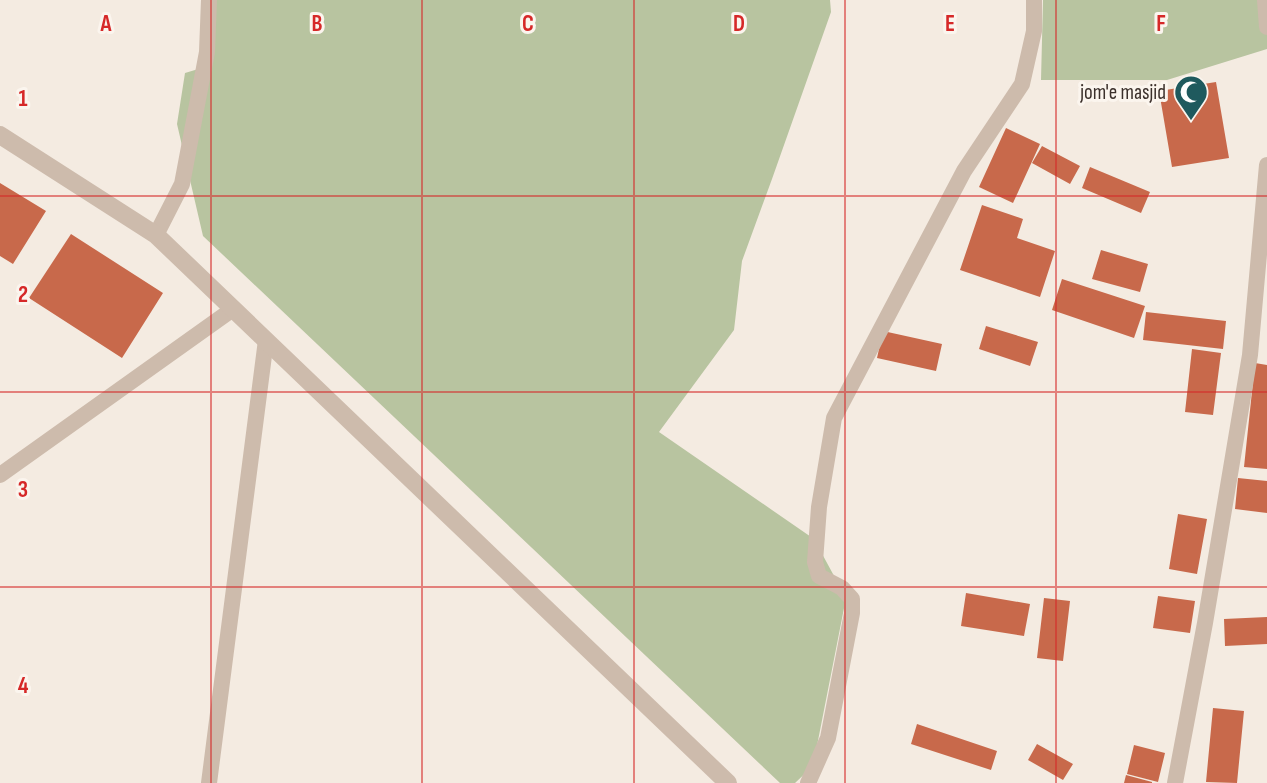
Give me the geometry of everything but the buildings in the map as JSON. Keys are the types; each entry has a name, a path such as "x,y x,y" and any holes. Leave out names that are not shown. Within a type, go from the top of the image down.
{"street":[{"path":"156,235 182,184 207,52 209,0"},
{"path":"808,783 828,738 852,613 852,598 842,588 819,576 815,562 819,507 834,418 964,171 1022,84 1034,31 1034,0"},
{"path":"1265,0 1267,27"},
{"path":"0,135 156,235 728,783"},
{"path":"1175,783 1250,355 1267,165"},
{"path":"0,475 233,309"},
{"path":"209,783 266,340"},
{"path":"1250,355 1267,356"}],"green space":[{"path":"206,0 830,0 831,12 742,261 734,330 659,432 814,539 846,598 813,766 795,783 780,783 203,236 177,124 185,73 205,67"},
{"path":"1043,0 1267,0 1267,49 1167,80 1041,80"}],"place":[{"name":"jom'e masjid","path":"1191,122"}]}
